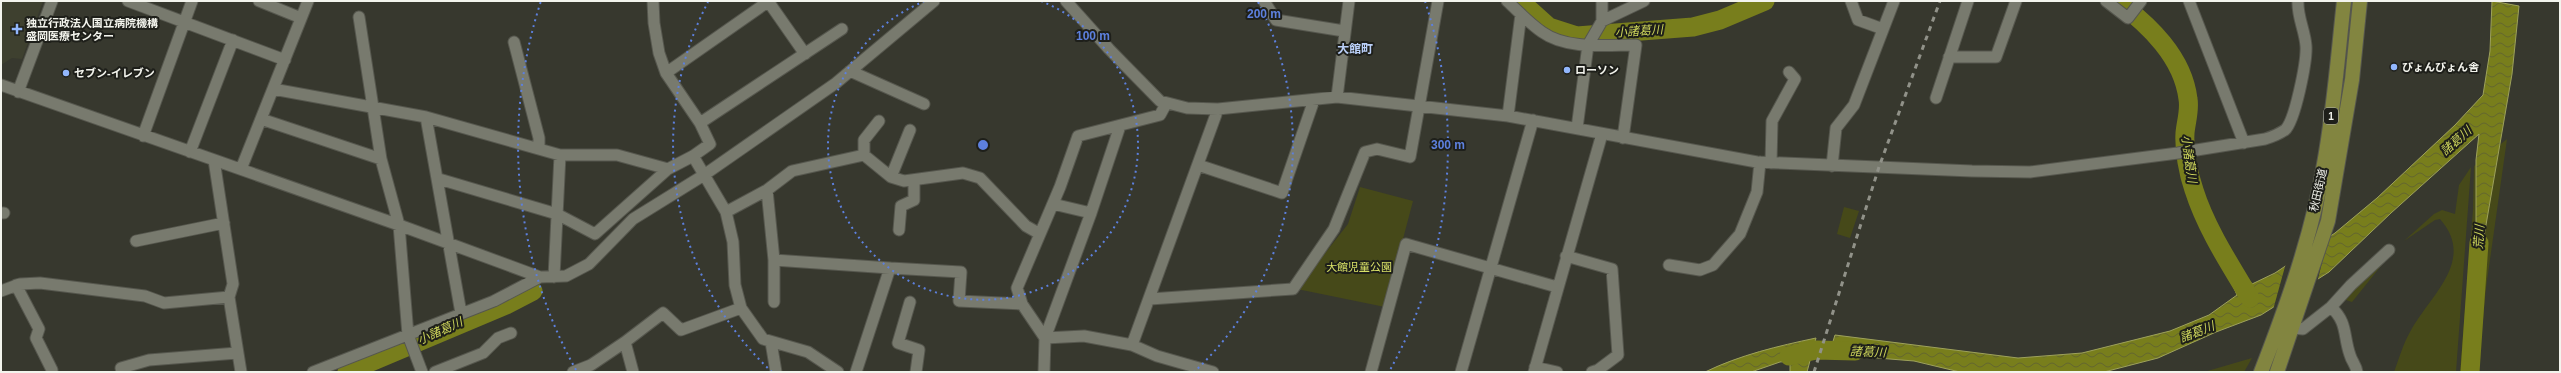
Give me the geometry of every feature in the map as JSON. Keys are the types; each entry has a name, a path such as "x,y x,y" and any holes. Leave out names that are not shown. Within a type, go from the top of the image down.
{"main road":[{"name":"秋田街道","path":"2261,372 2278,327 2309,229 2324,164 2344,1"},
{"name":"秋田街道","path":"2277,372 2328,221 2352,80 2360,1"}],"street":[{"path":"18,92 52,1"},
{"path":"128,1 285,60"},
{"path":"143,136 192,1"},
{"path":"259,1 302,18"},
{"path":"241,169 308,1"},
{"path":"439,180 557,214 595,234 668,169 693,156 710,144 700,123 666,73 659,53 654,23 653,1"},
{"path":"666,73 769,1 805,54"},
{"path":"1,85 399,225 540,277 566,276 589,264 633,219 704,175 850,72 934,1"},
{"path":"1066,1 1109,49 1160,100 1166,104 1187,108 1218,109 1337,97 1421,105 1508,116 1765,163 2030,172 2178,154 2244,143 2265,139 2286,129 2292,117 2306,64 2305,34 2297,9 2298,1"},
{"path":"1264,1 1276,20 1344,30"},
{"path":"1337,97 1344,30 1349,1"},
{"path":"1150,300 1293,289 1334,229 1365,152 1377,149 1410,157 1421,105 1438,1"},
{"path":"1507,1 1543,33 1566,42 1589,45 1636,45 1623,138"},
{"path":"1577,128 1589,45 1602,22 1602,1"},
{"path":"1602,22 1644,1"},
{"path":"1851,1 1858,20 1883,29"},
{"path":"1832,166 1836,128 1854,105 1894,1"},
{"path":"1936,98 1968,1"},
{"path":"1949,57 1996,57 2016,1"},
{"path":"2106,1 2128,18 2141,1"},
{"path":"2188,1 2244,143"},
{"path":"1508,116 1521,14"},
{"path":"359,17 381,159 399,225 410,342 422,372"},
{"path":"700,123 842,29"},
{"path":"190,152 233,40"},
{"path":"514,42 540,138 539,148"},
{"path":"850,72 924,104"},
{"path":"1669,265 1700,270 1713,265 1740,234 1757,192 1765,163 1772,121 1795,79 1788,72"},
{"path":"273,89 426,117 560,155 617,155 668,169"},
{"path":"1198,165 1282,193 1314,100"},
{"path":"1045,338 1022,304 1017,288 1053,204 1078,136 1160,115 1166,104"},
{"path":"1132,345 1150,300 1218,109"},
{"path":"426,117 439,180 461,313"},
{"path":"261,119 381,159"},
{"path":"1462,372 1490,268 1533,120"},
{"path":"864,155 864,140 879,121"},
{"path":"1044,372 1045,338 1091,213 1120,126"},
{"path":"891,177 910,130"},
{"path":"1557,372 1535,369 1557,287 1602,134"},
{"path":"554,277 560,155"},
{"path":"726,212 767,190 792,171 864,155"},
{"path":"864,155 891,177 904,182 963,173 980,178 1026,226 1040,234"},
{"path":"693,156 726,212 733,242 735,285 741,308 763,338 771,342 808,352 838,372"},
{"path":"214,160 233,284 229,297 241,372"},
{"path":"899,230 901,206 914,200 914,180"},
{"path":"767,190 774,260 774,302"},
{"path":"1053,204 1091,213"},
{"path":"136,241 224,222"},
{"path":"1371,372 1406,244 1557,287"},
{"path":"2293,328 2303,329 2331,307 2350,285 2389,250"},
{"path":"1566,256 1612,269 1618,355 1598,370 1592,372"},
{"path":"774,260 961,272 959,301 1022,304"},
{"path":"856,372 890,268"},
{"path":"313,372 337,368 410,342 461,313 494,301 540,277"},
{"path":"1,291 16,285 40,283 145,296 164,303 229,297"},
{"path":"16,285 39,328 36,338 52,370"},
{"path":"910,302 898,343 919,350 916,372"},
{"path":"2331,307 2343,320 2350,356 2357,369"},
{"path":"574,372 591,365 626,342 663,313 682,330 741,308"},
{"path":"435,372 483,353 498,338 511,333"},
{"path":"1045,338 1084,336 1132,345 1157,356 1213,372"},
{"path":"626,342 633,372"},
{"path":"771,342 776,372"},
{"path":"122,372 121,368 150,360 237,353"}],"shaded area":[{"name":"独立行政法人国立病院機構 盛岡医療センター","path":"1,1 43,1 22,59 12,58 1,65"}],"green space":[{"path":"2507,139 2486,288 2478,372 2460,372 2473,210 2474,166"},
{"path":"2471,167 2456,372 2394,372 2410,332 2446,278 2452,264 2454,249 2450,234 2440,219 2435,220 2404,241 2434,214 2442,210 2455,214 2459,185"},
{"name":"大館児童公園","path":"1360,187 1413,201 1385,307 1297,289 1348,224"},
{"path":"1844,207 1859,211 1850,238 1837,234"},
{"path":"2389,256 2352,302 2343,299"},
{"path":"2252,358 2244,372 2204,372"}],"water":[{"path":"2492,1 2519,6 2512,74 2476,283 2476,160 2479,134 2391,213 2329,272 2261,315 2216,332 2158,358 2104,372 1960,372 1914,361 1829,354 1835,335 2018,358 2082,353 2170,331 2209,315 2237,295 2230,279 2242,271 2252,284 2275,273 2335,233 2377,198 2455,125 2483,95 2490,51"},
{"path":"1816,338 1807,372 1790,372 1790,361 1780,362 1751,372 1705,372 1759,352"}],"pier":[{"path":"2329,234 2317,283 2273,310 2286,263"}],"waterway":[{"name":"小諸葛川","path":"1520,1 1549,27 1577,36 1693,27 1720,20 1765,1"},
{"name":"小諸葛川","path":"2117,1 2129,10 2163,43 2179,69 2185,84 2188,103 2185,147 2188,169 2192,183 2211,232 2250,298"},
{"name":"荒川","path":"2470,372 2479,243"},
{"name":"小諸葛川","path":"347,372 506,305 533,291"},
{"name":"諸葛川","path":"1789,356 1816,350 1855,351"}],"railway":[{"path":"1814,372 1879,167 1940,1"}],"place":[{"name":"独立行政法人国立病院機構 盛岡医療センター","path":"17,29"},
{"name":"ぴょんぴょん舎","path":"2394,67"},
{"name":"ローソン","path":"1567,70"},
{"name":"セブン-イレブン","path":"66,73"}],"district":[{"name":"大館町","path":"1355,49"}]}
